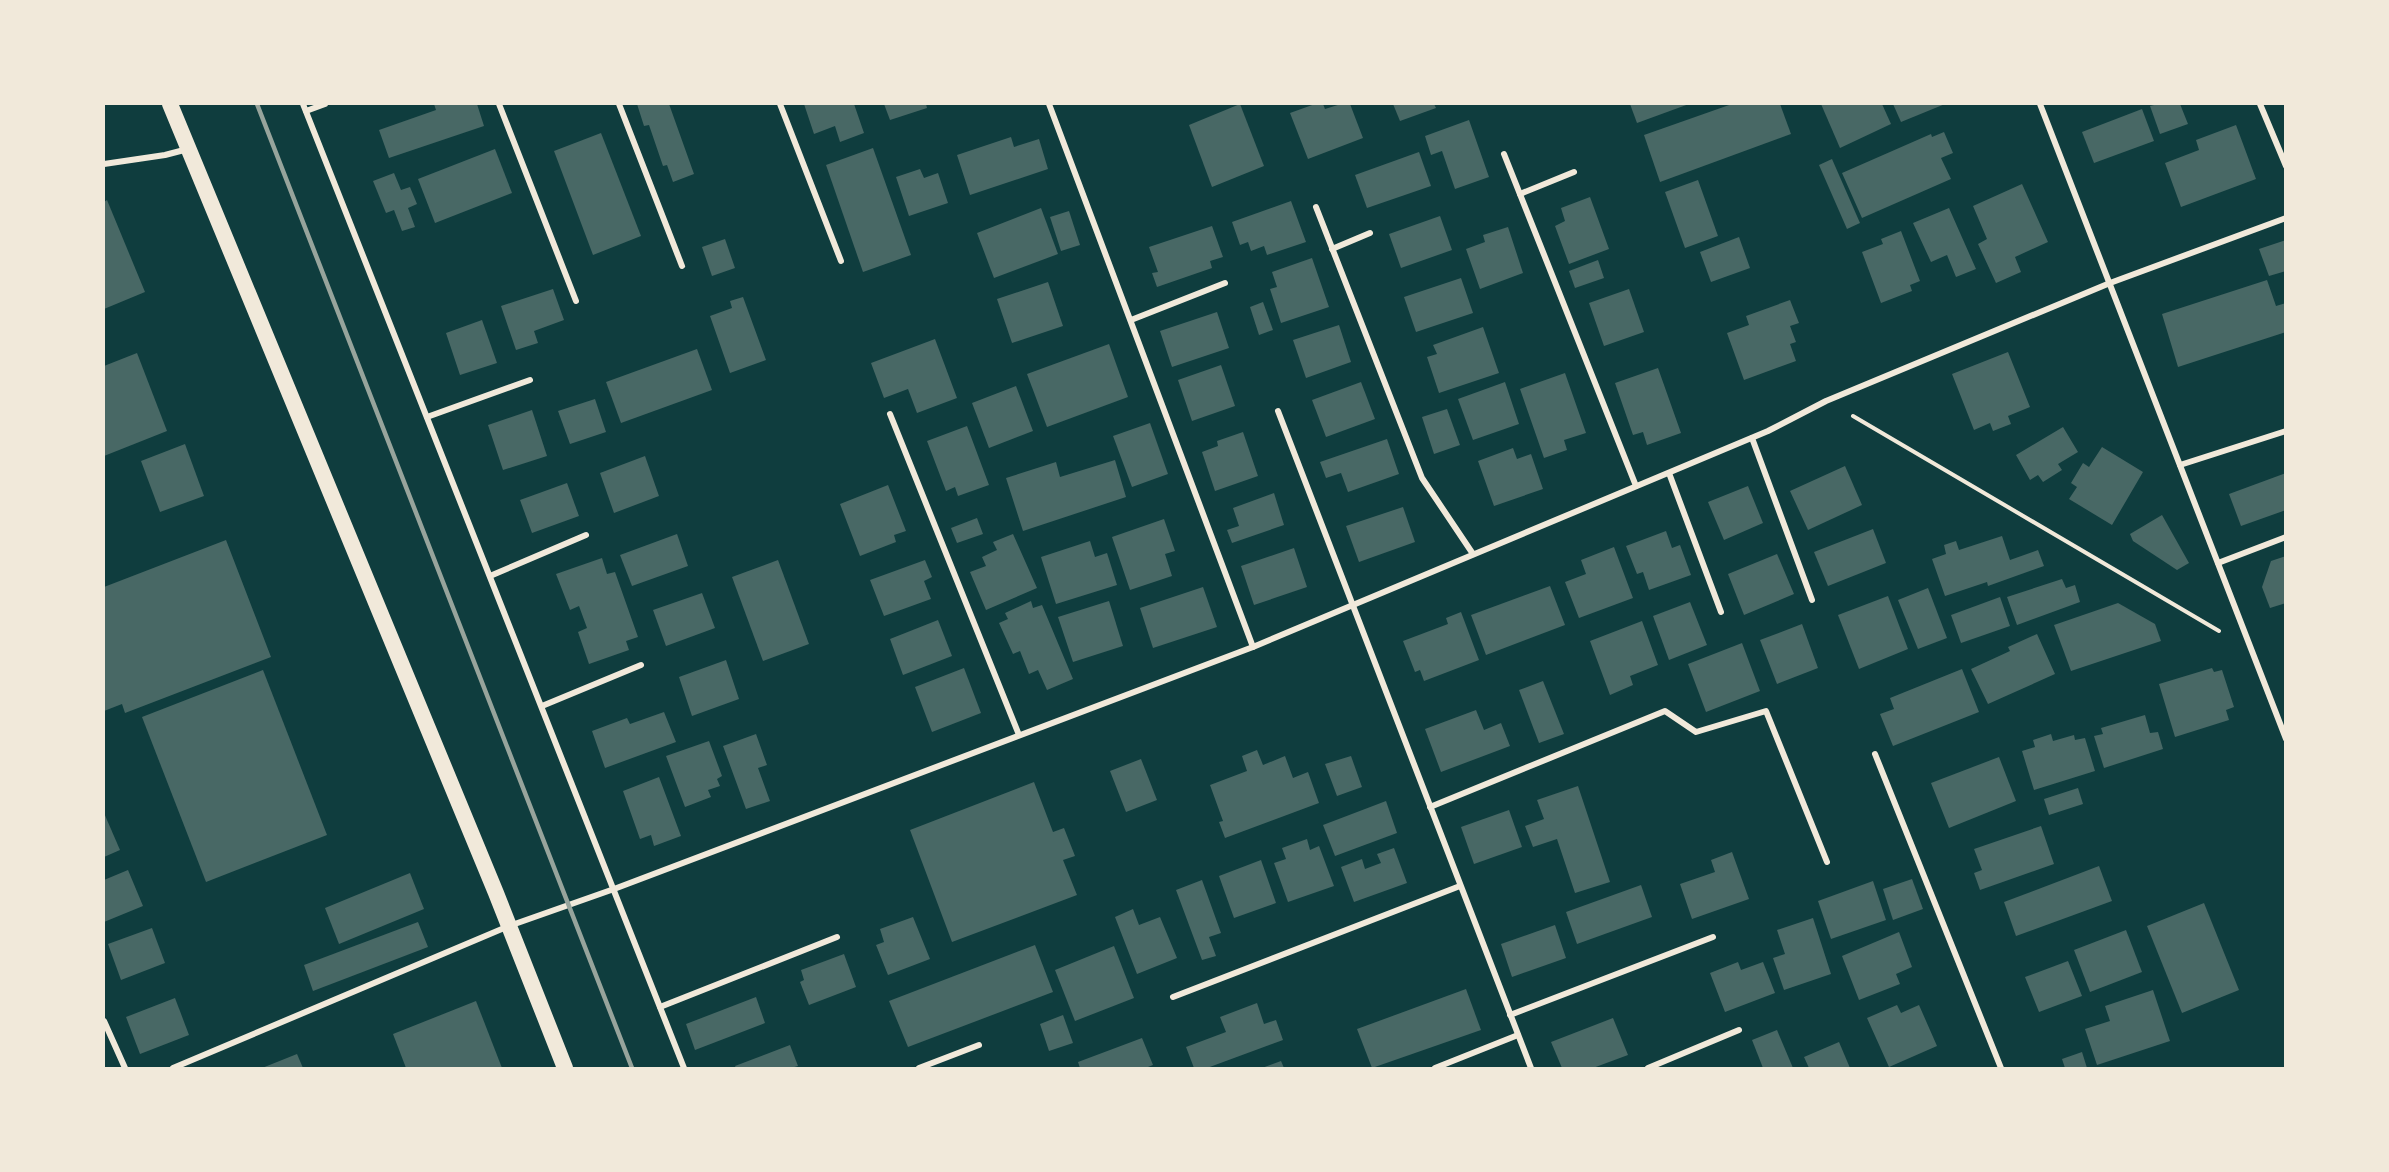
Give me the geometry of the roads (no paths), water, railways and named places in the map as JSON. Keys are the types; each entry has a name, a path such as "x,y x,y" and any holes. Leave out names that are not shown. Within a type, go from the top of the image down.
{"highway":[{"path":"170,104 509,926 565,1068"}],"street":[{"path":"303,104 684,1068"},
{"path":"306,111 325,104"},
{"path":"499,104 576,301"},
{"path":"619,104 682,266"},
{"path":"780,104 841,261"},
{"path":"1049,104 1253,647"},
{"path":"2040,104 2286,739"},
{"path":"2260,104 2286,166"},
{"path":"104,164 165,155 188,149"},
{"path":"1504,154 1636,486"},
{"path":"1520,194 1574,172"},
{"path":"1316,207 1422,478 1473,554"},
{"path":"173,1068 509,926 614,889 1253,647 1752,438 1826,401 2110,283 2286,218"},
{"path":"1332,249 1370,233"},
{"path":"1131,320 1225,283"},
{"path":"427,417 530,380"},
{"path":"1278,411 1531,1068"},
{"path":"890,414 1019,735"},
{"path":"2180,465 2286,431"},
{"path":"1752,438 1812,600"},
{"path":"1669,473 1721,612"},
{"path":"490,576 586,535"},
{"path":"2218,563 2286,537"},
{"path":"542,706 641,665"},
{"path":"1430,807 1665,711 1696,732 1766,711 1827,862"},
{"path":"1875,754 2001,1068"},
{"path":"1173,997 1460,886"},
{"path":"660,1007 837,937"},
{"path":"1510,1015 1713,937"},
{"path":"104,1021 125,1068"},
{"path":"1648,1068 1739,1030"},
{"path":"1435,1068 1518,1035"},
{"path":"919,1068 979,1044"}],"railway":[{"path":"257,104 632,1068"}]}
